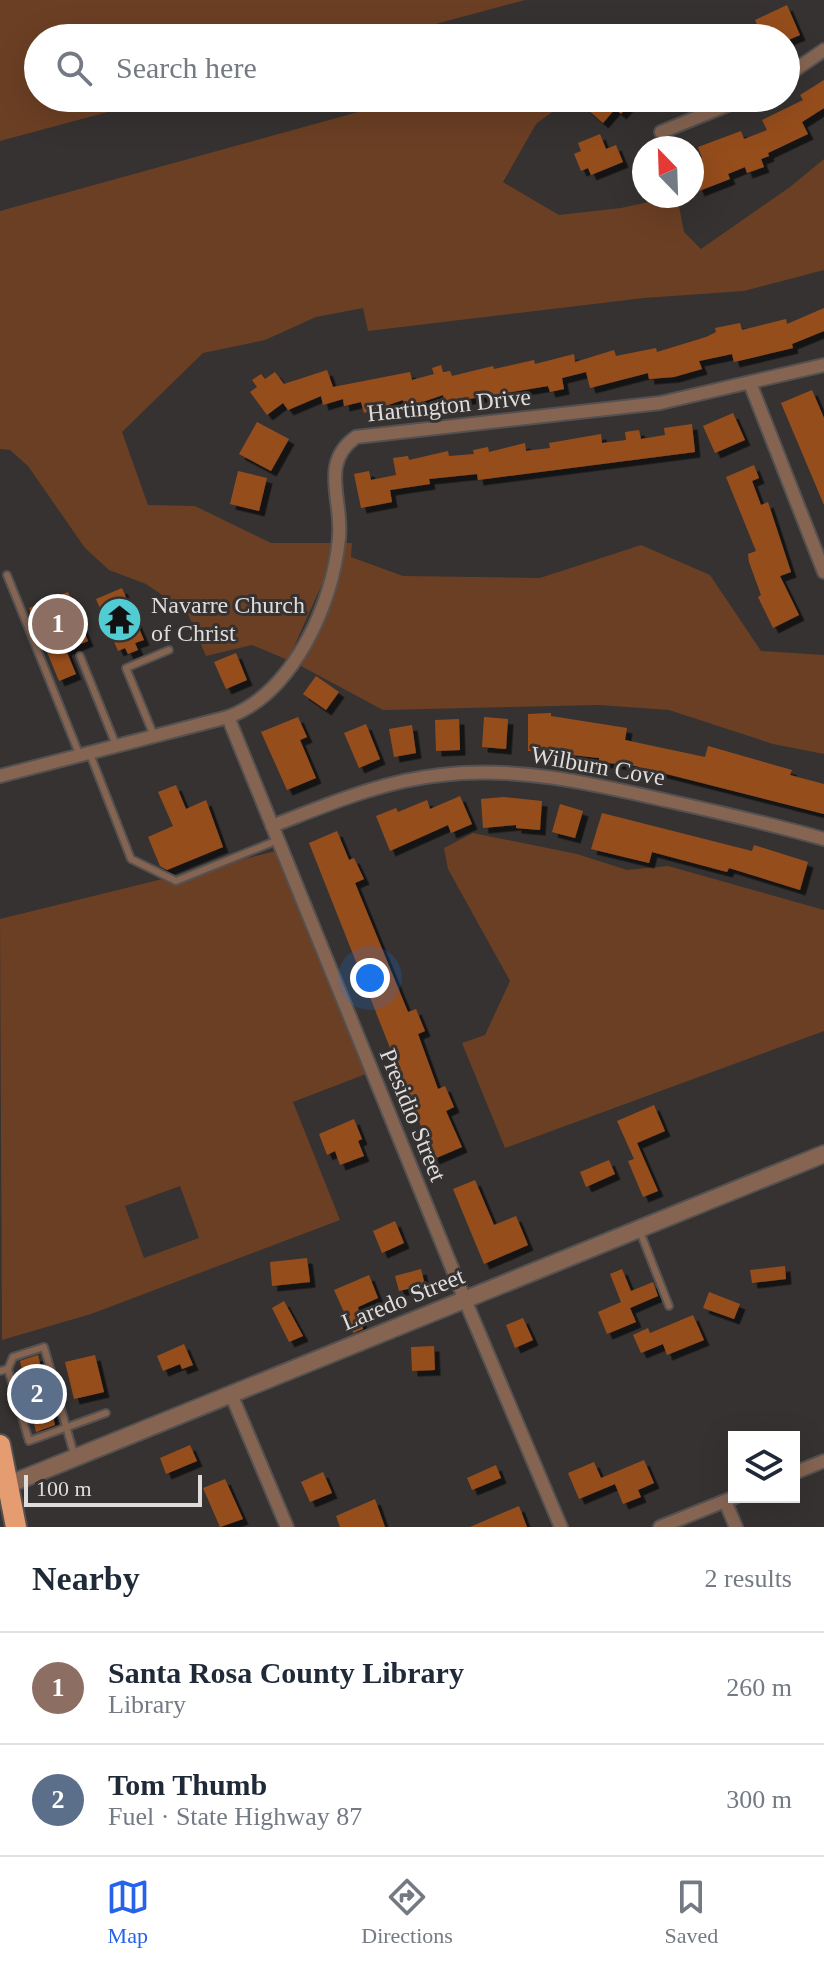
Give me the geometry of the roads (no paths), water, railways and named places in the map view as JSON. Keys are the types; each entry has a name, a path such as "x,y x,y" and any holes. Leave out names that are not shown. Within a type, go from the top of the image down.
{"highway":[{"path":"0,1445 4,1487 16,1527"}],"street":[{"path":"800,66 824,50"},
{"path":"661,132 710,112"},
{"name":"Hartington Drive","path":"0,776 228,717 250,708 270,692 295,662 307,641 336,562 340,528 335,463 341,447 356,437 660,403 824,365"},
{"path":"750,383 824,572"},
{"name":"Presidio Street","path":"228,717 465,1300 561,1527"},
{"name":"Wilburn Cove","path":"272,826 399,782 438,775 494,772 550,776 594,784 824,839"},
{"name":"Laredo Street","path":"4,1487 824,1154"},
{"path":"231,1394 287,1527"},
{"path":"800,1471 824,1461"},
{"path":"660,1527 728,1500"},
{"path":"731,1503 736,1527"}],"lane":[{"path":"7,575 131,859 176,881 278,840"},
{"path":"155,738 126,668 169,650"},
{"path":"80,656 118,747"},
{"path":"639,1229 669,1306"},
{"path":"51,1371 44,1347 13,1357 8,1369 29,1441 106,1413"},
{"path":"0,1371 8,1369"},
{"path":"55,1388 75,1458"}],"place":[{"name":"Navarre Church of Christ","path":"120,619"},
{"name":"Santa Rosa County Library","path":"58,624"},
{"name":"Tom Thumb","path":"37,1394"}]}
